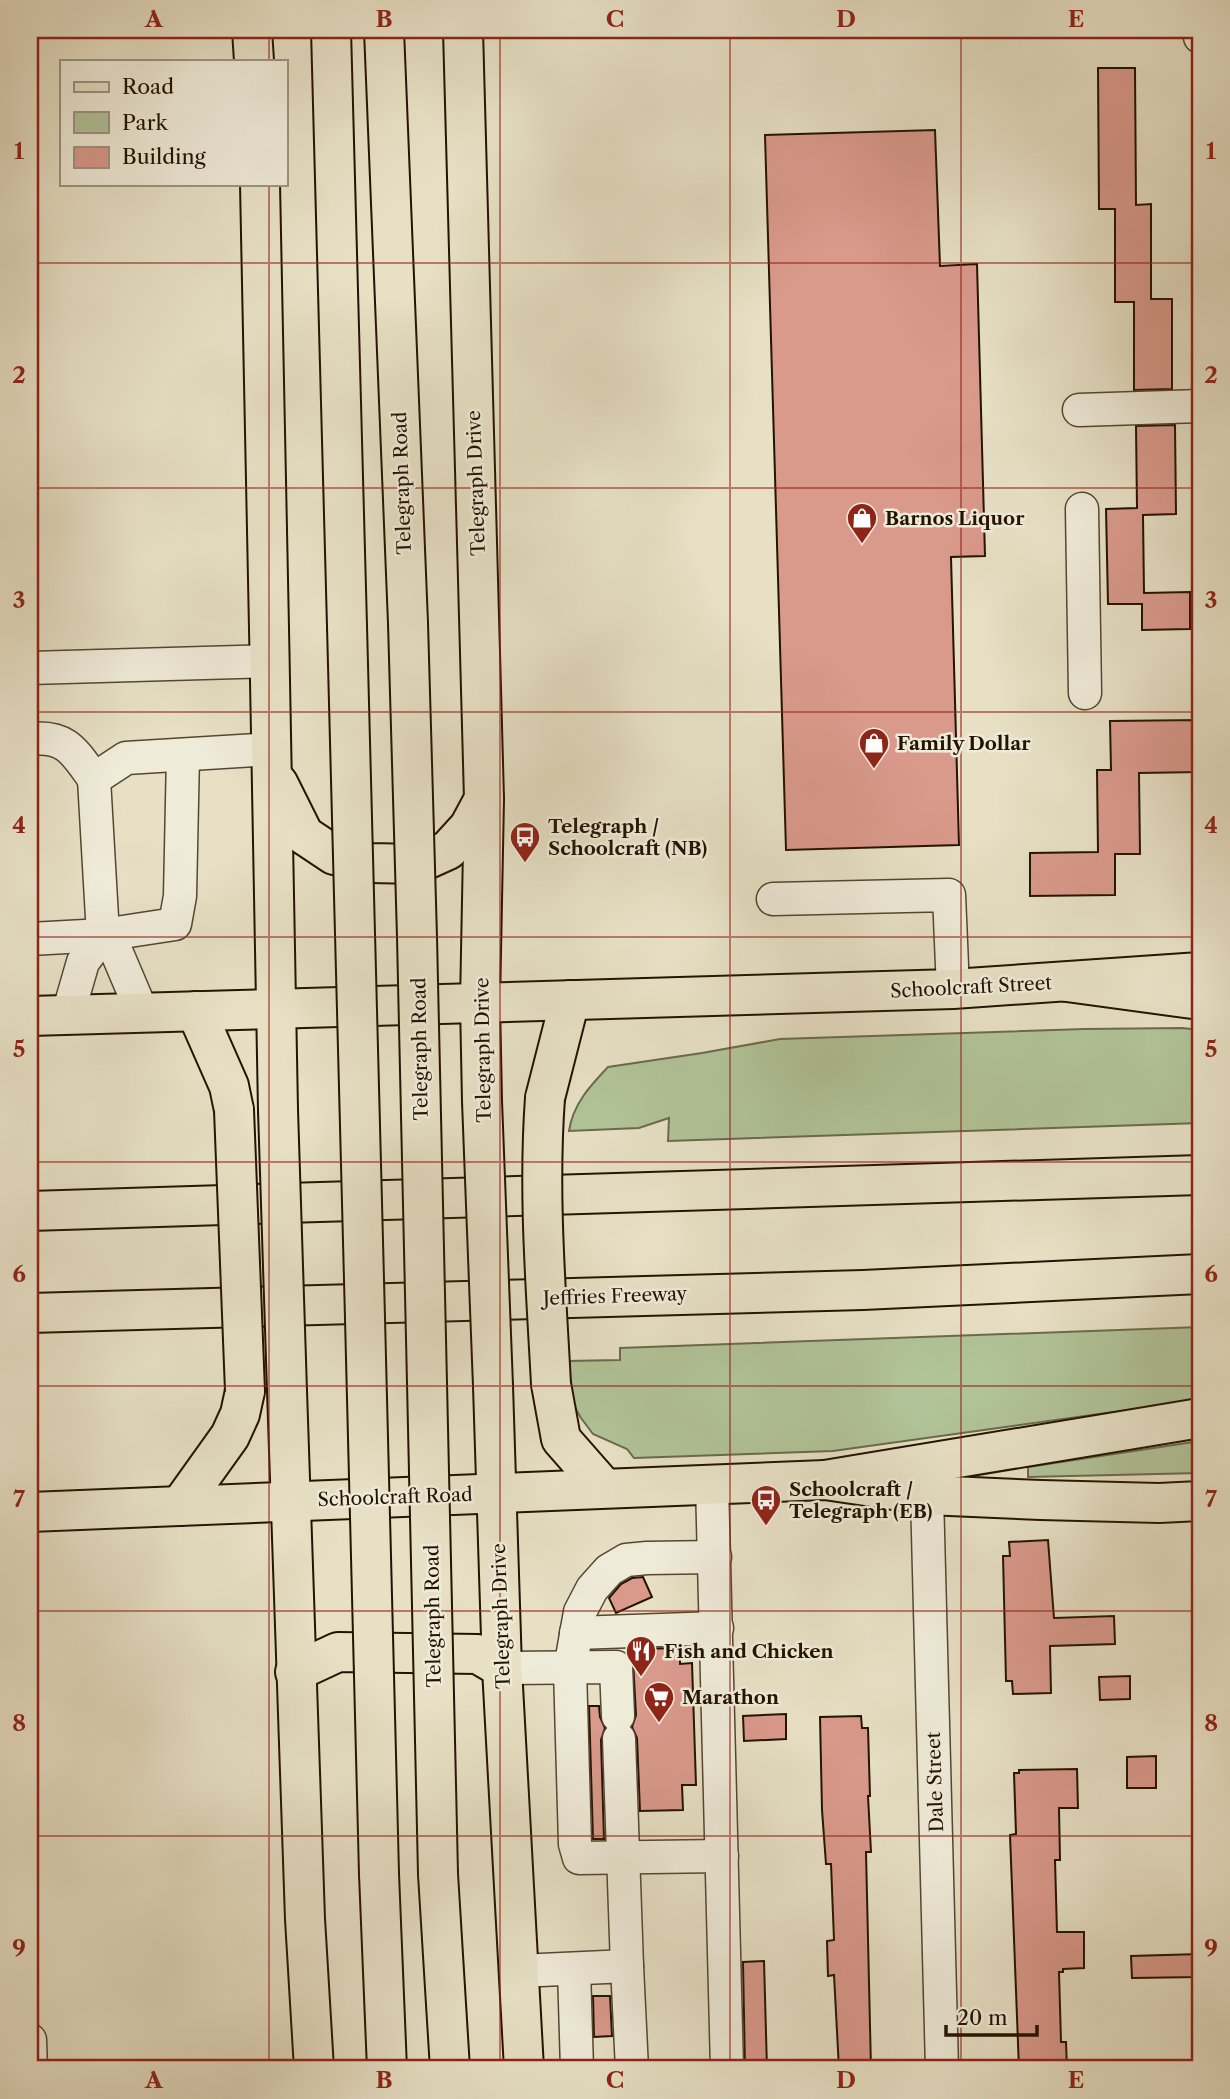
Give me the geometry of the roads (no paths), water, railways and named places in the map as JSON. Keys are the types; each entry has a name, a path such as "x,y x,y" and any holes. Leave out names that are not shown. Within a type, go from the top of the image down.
{"main road":[{"path":"252,30 254,60"},
{"path":"331,30 357,938 369,1545 387,2069"},
{"name":"Telegraph Road","path":"384,30 408,623 438,1874 450,2069"},
{"name":"Telegraph Drive","path":"463,30 484,799 482,1101 502,1668 524,2069"},
{"path":"260,186 278,1110 295,1672 314,2069"},
{"path":"273,762 304,835 334,855 371,863 418,864 448,850 469,827 484,799"},
{"name":"Schoolcraft Street","path":"570,1000 953,989 1200,972"},
{"path":"1068,982 1200,1000"},
{"path":"30,1016 570,1000 545,1098 543,1122 544,1251 551,1384 561,1439 604,1488"},
{"path":"180,1506 230,1436 240,1414 245,1391 234,1110 229,1086 196,1011"},
{"path":"30,1210 1200,1175"},
{"name":"Jeffries Freeway","path":"30,1313 863,1290 1200,1274"},
{"path":"825,1480 1200,1418"},
{"path":"825,1480 927,1495 1054,1501 1200,1501"},
{"name":"Schoolcraft Road","path":"30,1512 825,1480"},
{"path":"295,1672 338,1652 478,1654 502,1668"}],"street":[{"path":"1199,30 1200,37"},
{"path":"1079,410 1200,405"},
{"path":"1082,509 1085,693"},
{"path":"30,668 271,660"},
{"path":"30,739 49,737 74,751 94,779 103,935 83,962 68,1014"},
{"path":"30,939 103,935 175,924 180,896 183,755"},
{"path":"94,779 125,758 183,755 273,762"},
{"path":"773,899 949,895 953,989"},
{"path":"103,935 114,946 142,1012"},
{"path":"712,1484 727,2069"},
{"name":"Dale Street","path":"927,1495 942,2069"},
{"path":"715,1558 626,1560 609,1570 592,1589 580,1612 570,1669 575,1844 579,1858 722,1856"},
{"path":"576,1633 717,1628"},
{"path":"502,1668 616,1667 632,2069"},
{"path":"519,1970 627,1966"},
{"path":"574,1969 577,2069"},
{"path":"30,2040 31,2069"}],"place":[{"name":"Barnos Liquor","path":"862,545"},
{"name":"Family Dollar","path":"874,770"},
{"name":"Telegraph / Schoolcraft (NB)","path":"525,864"},
{"name":"Schoolcraft / Telegraph (EB)","path":"766,1527"},
{"name":"Fish and Chicken","path":"641,1678"},
{"name":"Marathon","path":"659,1724"}]}
